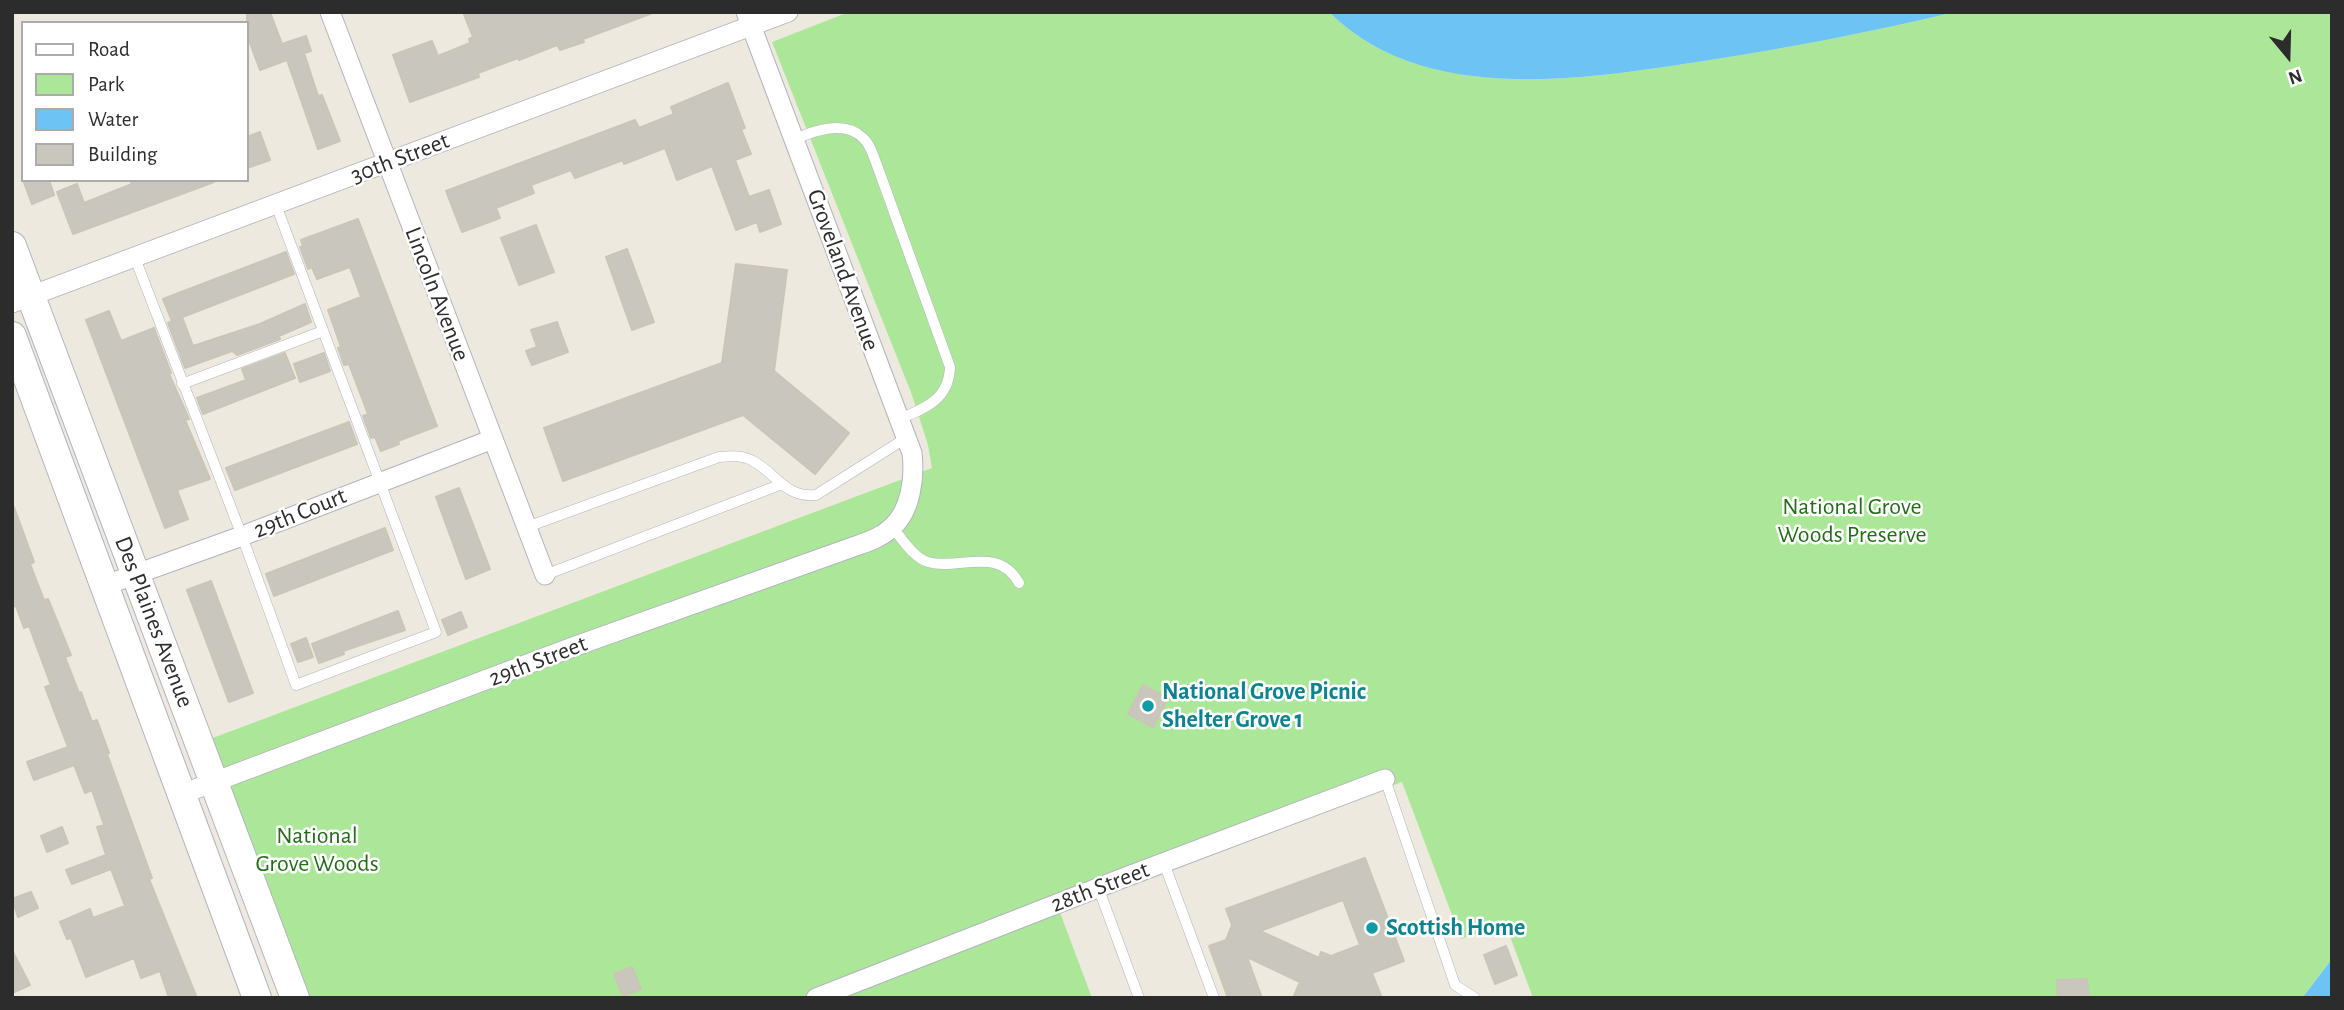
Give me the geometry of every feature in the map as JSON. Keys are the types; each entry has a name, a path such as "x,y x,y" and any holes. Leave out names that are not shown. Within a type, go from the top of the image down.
{"street":[{"name":"Lincoln Avenue","path":"330,12 545,575"},
{"name":"30th Street","path":"22,300 388,163 749,19 788,12"},
{"name":"Groveland Avenue","path":"749,19 912,453 913,481 903,512 892,528"},
{"name":"Des Plaines Avenue","path":"12,246 22,300 136,575 295,998"},
{"name":"Des Plaines Avenue","path":"12,337 257,998"},
{"name":"29th Court","path":"106,585 242,536 493,439"},
{"name":"29th Street","path":"182,794 573,647 850,548 883,535 892,528"},
{"name":"28th Street","path":"816,998 1098,887 1385,779"}],"lane":[{"path":"527,527 719,457 736,456 752,460 782,484 803,496 816,495 944,393 949,381 950,367 869,146 862,136 843,128 808,133 794,139"},
{"path":"135,258 296,685 436,632 276,205"},
{"path":"182,384 323,331"},
{"path":"545,575 782,484"},
{"path":"892,528 916,554 929,562 996,564 1010,569 1019,583"},
{"path":"1385,779 1455,985 1475,998"},
{"path":"1164,863 1214,998"},
{"path":"1098,887 1139,998"}],"green space":[{"name":"National Grove Woods Preserve","path":"849,12 1329,12 1368,42 1411,62 1458,74 1507,79 1558,78 1658,68 1798,45 1955,12 2332,12 2332,959 2302,998 1533,998 1505,923 1461,939 1402,782 1059,910 1092,998 306,998 210,739 932,468 928,445 912,395 772,42"}],"water":[{"path":"1329,12 1955,12 1798,45 1658,68 1558,78 1508,79 1458,74 1411,62 1368,42"},
{"path":"2332,959 2332,998 2302,998 2306,993"}],"building":[{"path":"247,12 270,12 282,44 306,36 311,51 304,53 318,96 322,95 340,141 318,149 287,60 260,70 248,38"},
{"path":"463,12 650,14 560,50 557,45 519,60 518,58 478,73 479,77 410,102 393,55 432,41 438,56 470,43 469,39 473,37"},
{"path":"728,83 745,128 741,129 751,154 735,160 749,197 769,190 781,224 760,232 757,222 736,230 712,166 677,180 665,148 624,164 623,160 575,178 571,170 531,185 534,193 496,208 500,218 462,232 446,191 635,120 639,128 674,114 671,107"},
{"path":"260,132 270,160 248,168 248,137"},
{"path":"24,182 50,182 54,195 32,204"},
{"path":"131,182 214,182 73,234 57,192 77,184 84,203 132,184"},
{"path":"358,219 437,426 398,441 399,444 381,451 375,437 371,438 363,416 368,414 349,364 344,365 338,348 341,347 328,310 361,297 350,267 317,279 312,267 308,269 300,247 303,246 301,240"},
{"path":"536,225 554,272 519,285 501,238"},
{"path":"627,249 654,322 632,330 606,257"},
{"path":"286,252 294,274 172,321 163,299"},
{"path":"736,264 787,270 774,371 849,433 815,474 743,415 563,481 544,428 722,363"},
{"path":"305,304 311,322 279,336 280,339 237,355 232,351 185,368 168,323 182,317 193,346 260,324"},
{"path":"109,311 121,341 154,328 171,373 169,374 189,419 185,420 210,479 177,490 188,519 165,528 86,320"},
{"path":"557,322 568,352 532,365 526,351 537,347 531,330"},
{"path":"285,353 295,378 203,414 197,398 246,380 242,369"},
{"path":"324,353 330,371 300,382 294,364"},
{"path":"349,422 357,444 235,490 226,468"},
{"path":"459,488 490,569 466,579 436,497"},
{"path":"12,507 34,562 30,564 44,600 48,599 71,655 65,657 79,693 81,692 92,722 97,720 152,878 149,879 197,998 169,998 160,971 141,978 134,958 86,977 71,938 67,939 60,922 90,909 93,918 125,906 111,869 72,884 66,870 106,855 97,827 104,825 92,790 85,793 74,765 34,780 27,762 68,747 45,687 51,685 29,626 24,628 16,606 12,607"},
{"path":"385,528 393,550 274,596 266,574"},
{"path":"211,581 253,693 229,702 187,590"},
{"path":"398,611 405,630 343,651 344,654 319,663 312,644"},
{"path":"461,612 467,627 448,635 442,620"},
{"path":"306,638 313,657 298,662 291,644"},
{"name":"National Grove Picnic Shelter Grove 1","path":"1143,685 1168,698 1153,727 1128,714"},
{"path":"62,827 68,843 47,852 41,836"},
{"name":"Scottish Home","path":"1365,858 1404,961 1372,973 1382,998 1293,998 1300,982 1247,957 1262,998 1228,998 1209,946 1226,940 1232,925 1226,909","holes":["1343,900 1360,945 1331,956 1321,952 1319,958 1260,931"]},
{"path":"31,892 38,908 18,917 12,899"},
{"path":"1506,946 1517,975 1495,984 1484,955"},
{"path":"12,950 30,985 12,993"},
{"path":"632,967 641,989 623,996 614,974"},
{"path":"2087,979 2089,998 2058,998 2057,980"}],"place":[{"name":"National Grove Picnic Shelter Grove 1","path":"1148,706"},
{"name":"Scottish Home","path":"1372,928"}],"park label":[{"name":"National Grove Woods","path":"317,850"}]}
